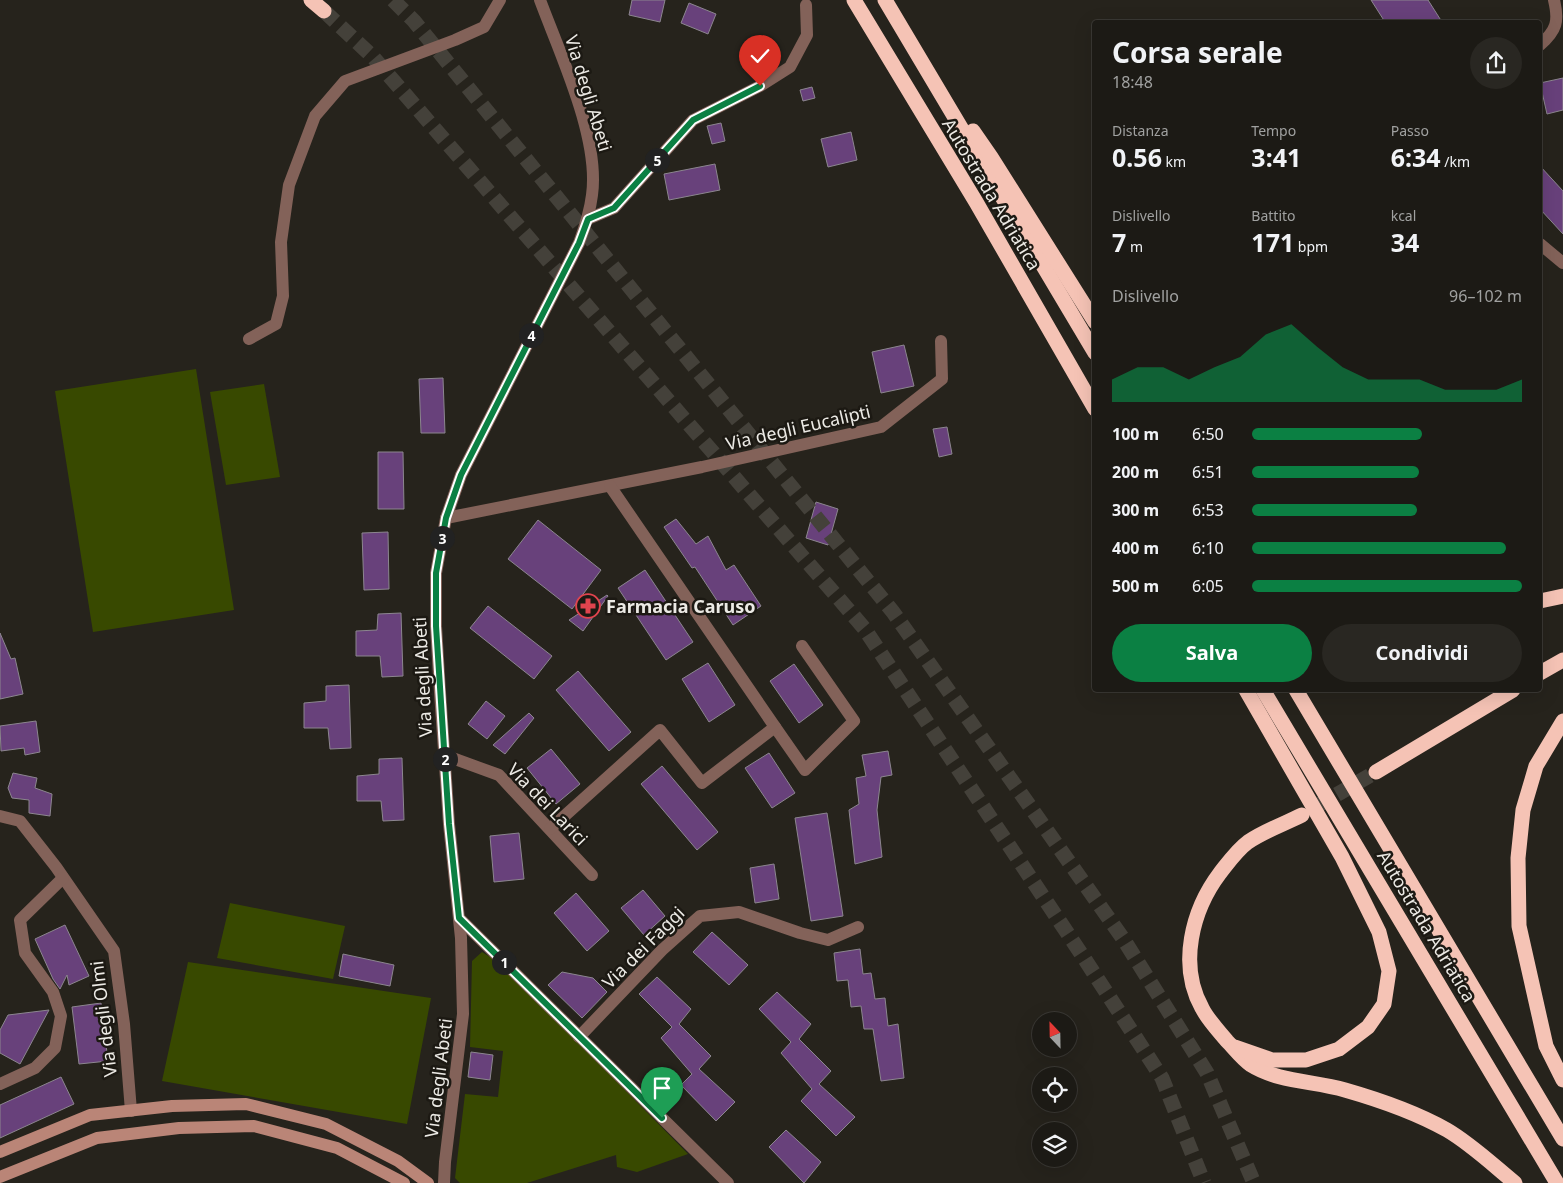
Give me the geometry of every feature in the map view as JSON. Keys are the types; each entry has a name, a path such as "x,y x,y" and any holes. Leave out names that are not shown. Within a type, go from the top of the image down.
{"highway":[{"path":"310,0 324,11"},
{"name":"Autostrada Adriatica","path":"854,0 976,202 1092,404"},
{"name":"Autostrada Adriatica","path":"885,0 1092,348"},
{"path":"898,23 991,157 1092,317"},
{"path":"1542,601 1563,596"},
{"path":"1542,673 1563,660"},
{"path":"1231,1045 1272,1060 1306,1060 1339,1049 1368,1027 1384,1004 1389,971 1379,932 1342,857 1247,692"},
{"name":"Autostrada Adriatica","path":"1264,692 1557,1183"},
{"name":"Autostrada Adriatica","path":"1297,692 1563,1139"},
{"path":"1376,772 1510,692"},
{"path":"1563,720 1536,766 1523,810 1518,858 1521,935 1546,1046 1563,1080"},
{"path":"1302,815 1247,843 1214,881 1201,903 1193,929 1189,954 1192,981 1201,1007 1216,1029 1250,1064 1277,1076 1344,1090 1407,1111 1448,1130 1515,1183"}],"street":[{"path":"249,339 276,324 283,296 281,242 289,185 315,116 345,81 455,40 484,27 500,0"},
{"name":"Via degli Abeti","path":"444,1183 463,1014 459,918 449,824 436,626 436,573 446,518 461,475 579,243 588,219 592,194 593,167 589,141 572,87 540,0"},
{"path":"1542,43 1552,34 1557,16 1554,0"},
{"path":"588,219 614,208 693,120 760,86 790,67 806,35 806,5"},
{"path":"1542,246 1563,263"},
{"name":"Via degli Eucalipti","path":"446,518 702,467 881,427 942,379 941,341"},
{"path":"610,486 805,770 854,720 802,646"},
{"path":"550,829 660,730 702,783 776,727"},
{"name":"Via dei Larici","path":"444,755 499,775 592,875"},
{"name":"Via degli Olmi","path":"0,816 20,821 114,951 124,1024 131,1110"},
{"path":"0,1084 35,1068 55,1048 61,1016 53,992 25,952 20,920 63,878"},
{"name":"Via dei Faggi","path":"579,1036 662,950 700,916 739,912 800,933 828,940 858,927"},
{"path":"459,918 728,1183"},
{"path":"0,1152 90,1115 192,1105 246,1104 326,1124 398,1161 428,1183"},
{"path":"191,1128 192,1105"},
{"path":"63,1126 70,1148"},
{"path":"0,1177 97,1138 191,1128 254,1126 337,1148 404,1183"},
{"path":"337,1148 346,1134"}],"green space":[{"path":"196,369 234,610 93,632 55,391"},
{"path":"264,384 280,477 226,485 210,392"},
{"path":"230,903 345,926 333,979 217,958"},
{"path":"482,952 500,963 688,1154 637,1172 617,1167 616,1155 527,1183 460,1183 455,1178 465,1094 498,1097 503,1051 470,1047 472,961"},
{"path":"188,962 431,998 407,1124 162,1081"}],"building":[{"path":"632,0 665,0 660,22 629,15"},
{"path":"1371,0 1428,0 1441,20 1384,20"},
{"path":"689,3 716,14 708,34 681,23"},
{"path":"1563,78 1563,110 1547,114 1542,83"},
{"path":"812,87 815,98 803,101 800,90"},
{"path":"721,123 725,141 712,144 707,126"},
{"path":"851,132 857,160 828,167 821,139"},
{"path":"715,164 720,190 669,200 664,174"},
{"path":"1542,168 1563,191 1563,234 1542,211"},
{"path":"904,345 914,386 881,393 872,352"},
{"path":"443,378 445,433 421,433 419,379"},
{"path":"947,427 952,454 939,457 933,429"},
{"path":"378,452 403,452 404,509 378,509"},
{"path":"816,502 838,509 828,545 806,538"},
{"path":"676,519 696,544 708,536 726,570 734,565 761,606 733,625 695,567 692,568 664,527"},
{"path":"538,520 601,570 572,609 508,559"},
{"path":"388,532 389,589 364,590 362,533"},
{"path":"645,570 693,642 666,660 618,588"},
{"path":"607,595 583,631 569,620"},
{"path":"488,606 552,656 534,679 470,628"},
{"path":"401,613 403,676 382,677 380,656 356,656 356,631 377,630 378,614"},
{"path":"0,633 11,659 15,658 23,694 0,699"},
{"path":"708,663 735,705 709,722 682,679"},
{"path":"794,664 823,705 799,723 770,681"},
{"path":"578,671 631,732 609,751 556,690"},
{"path":"349,685 351,748 330,749 328,728 304,728 304,703 326,701 326,686"},
{"path":"486,701 505,716 487,739 468,724"},
{"path":"529,713 534,718 505,754 493,745"},
{"path":"36,721 40,752 25,755 24,748 1,751 0,726"},
{"path":"551,749 580,784 556,804 527,768"},
{"path":"888,751 892,775 881,777 877,810 882,857 855,864 849,810 859,804 856,778 866,776 862,755"},
{"path":"769,753 795,793 772,808 745,768"},
{"path":"402,758 404,820 383,821 381,801 357,801 357,776 379,774 379,759"},
{"path":"662,766 718,832 697,850 641,784"},
{"path":"13,773 37,778 35,788 52,794 50,816 29,813 29,800 12,798 8,788"},
{"path":"827,813 843,916 811,921 795,818"},
{"path":"519,833 524,879 494,882 490,836"},
{"path":"774,864 779,899 755,903 750,868"},
{"path":"643,890 665,916 644,935 621,908"},
{"path":"576,893 609,931 587,951 554,913"},
{"path":"65,925 89,976 69,985 67,975 60,989 53,979 35,939"},
{"path":"712,932 748,965 729,985 693,952"},
{"path":"860,949 863,974 871,973 875,999 885,998 888,1026 898,1024 904,1078 881,1081 873,1029 864,1029 861,1006 851,1007 848,980 837,981 834,953"},
{"path":"343,954 394,965 390,986 339,976"},
{"path":"562,972 593,978 607,992 582,1018 548,985"},
{"path":"657,977 691,1009 679,1024 711,1056 699,1069 735,1102 716,1121 681,1085 692,1074 661,1038 672,1027 639,994"},
{"path":"777,992 811,1024 799,1039 831,1071 819,1084 855,1117 836,1136 801,1101 812,1089 781,1053 791,1042 759,1009"},
{"path":"101,1003 108,1061 79,1064 72,1007"},
{"path":"49,1010 20,1064 0,1053 0,1030 8,1015"},
{"path":"471,1052 493,1055 490,1080 468,1077"},
{"path":"61,1077 74,1104 0,1138 0,1105"},
{"path":"786,1130 821,1162 804,1183 769,1147"}],"tunnel":[{"path":"393,0 414,21 893,612 1124,940 1207,1073 1254,1183"},
{"path":"324,11 373,57 864,628 1162,1078 1204,1183"},
{"path":"1317,806 1376,772"}],"place":[{"name":"Farmacia Caruso","path":"588,606"}],"route":[{"path":"662,1118 459,918 449,824 440,692 436,626 436,573 446,518 461,475 579,243 588,219 614,208 693,120 760,86"}]}
